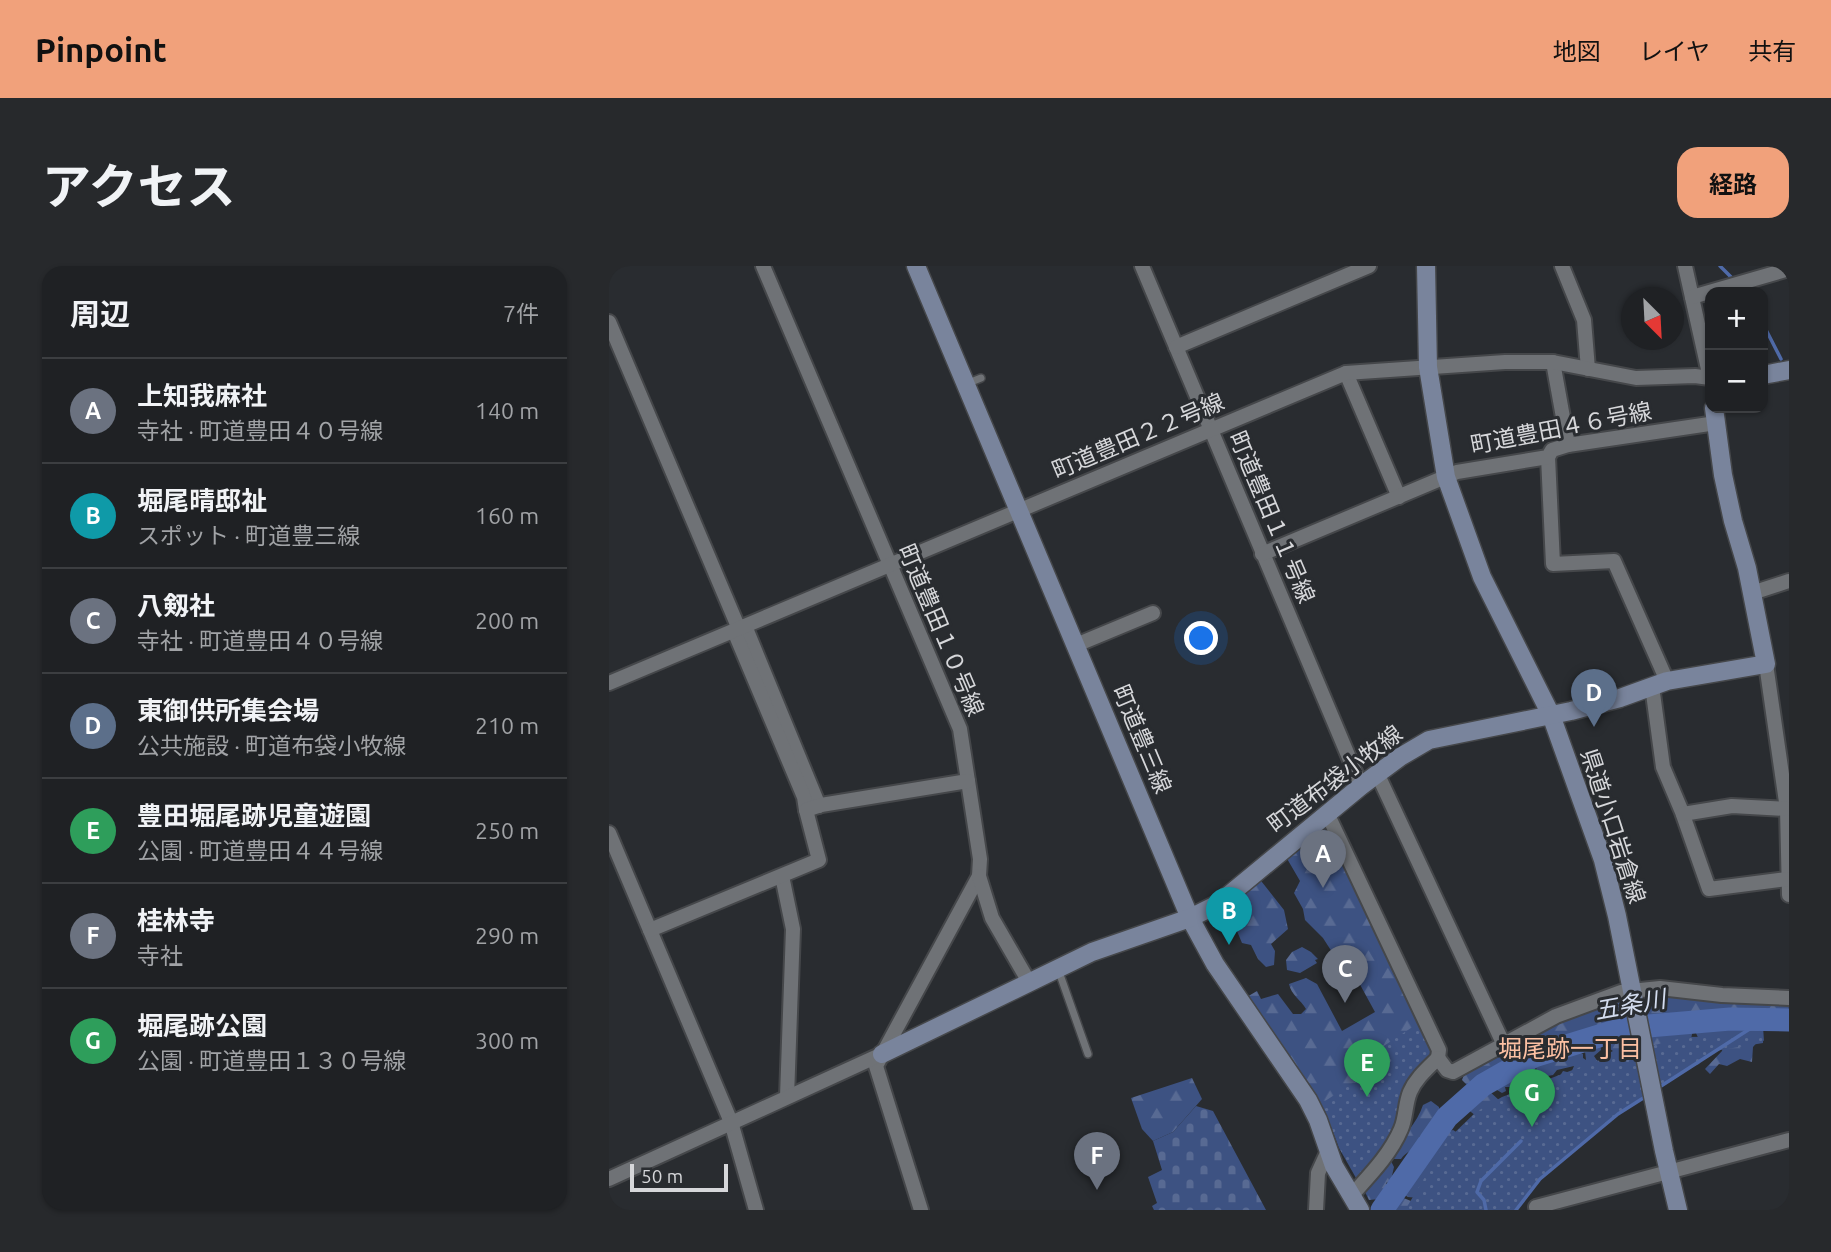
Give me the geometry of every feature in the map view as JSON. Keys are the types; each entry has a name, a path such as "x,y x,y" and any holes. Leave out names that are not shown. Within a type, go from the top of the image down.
{"street":[{"name":"町道豊田１０号線","path":"763,266 960,729 980,859 979,876 992,918 1029,982"},
{"name":"町道豊三線","path":"916,266 973,381 1019,511 1190,918 1215,964 1308,1100 1321,1127 1328,1152 1356,1204"},
{"name":"町道豊田１１号線","path":"1142,266 1361,786"},
{"path":"1176,347 1369,266"},
{"name":"県道小口岩倉線","path":"1426,266 1428,367 1446,477 1482,577 1551,715 1603,860 1678,1210"},
{"path":"1562,266 1584,320 1588,369"},
{"path":"1685,266 1705,356"},
{"path":"1692,297 1786,268"},
{"path":"609,322 812,808 819,860 650,930"},
{"name":"町道豊田２２号線","path":"609,683 1346,373 1505,362 1553,362 1636,378 1705,377"},
{"path":"1553,362 1568,445"},
{"path":"1768,374 1789,370"},
{"path":"1346,373 1399,496"},
{"path":"1715,415 1723,475 1752,593 1783,741 1789,895"},
{"name":"町道豊田４６号線","path":"1262,554 1457,472 1548,457 1552,450 1568,445 1715,415"},
{"path":"1548,457 1553,564 1614,561 1659,684 1663,767 1683,814 1709,889 1787,879"},
{"path":"1752,593 1789,581"},
{"path":"1076,645 1153,613"},
{"name":"町道布袋小牧線","path":"882,1054 1058,968 1127,938 1190,918 1218,904 1377,773 1429,740 1551,715 1620,698 1659,684 1766,664"},
{"path":"1377,773 1503,1043"},
{"path":"812,808 968,781"},
{"path":"1683,814 1732,806 1787,809"},
{"path":"1327,813 1439,1050 1438,1058 1414,1083 1402,1128 1356,1204"},
{"path":"609,833 731,1122 755,1210"},
{"path":"782,876 793,929 787,1097"},
{"path":"921,1210 876,1070 877,1061 979,876"},
{"path":"1438,1058 1447,1070 1453,1072 1503,1043 1568,1011 1621,992 1661,988 1789,999"},
{"path":"609,1179 882,1054"},
{"path":"1536,1208 1789,1140"},
{"path":"1316,1210 1318,1173 1328,1152"}],"lane":[{"path":"1058,968 1088,1054"}],"green space":[{"path":"1327,813 1426,1024 1355,1069 1358,1089 1333,1113 1322,1110 1240,1001 1257,991 1261,999 1278,994 1293,1014 1301,1014 1306,1009 1289,984 1306,978 1317,984 1342,1031 1375,1012 1346,959 1332,952 1323,938 1305,920 1303,909 1294,893 1300,881 1282,850"},
{"path":"1254,872 1284,910 1288,929 1271,944 1275,951 1274,965 1266,967 1258,959 1251,945 1242,943 1234,924 1236,918 1230,914 1224,898"},
{"path":"1302,947 1318,959 1315,960 1317,963 1300,973 1287,970 1286,960 1292,952"},
{"path":"1685,997 1789,1004 1788,1019 1777,1017 1765,1023 1747,1017 1734,1022 1717,1023 1701,1018 1666,1019 1656,1014 1641,1021 1619,1016 1616,1021 1603,1028 1599,1025 1572,1040 1562,1041 1560,1045 1517,1057 1515,1063 1506,1062 1498,1071 1485,1073 1486,1078 1474,1087 1462,1080 1468,1064 1527,1032 1596,1007 1638,999"},
{"path":"1420,1022 1433,1049 1432,1056 1376,1163 1356,1178 1339,1148 1322,1103 1359,1079 1352,1067"},
{"path":"1664,1022 1684,1025 1693,1030 1690,1043 1706,1052 1699,1064 1680,1072 1647,1056 1647,1028"},
{"path":"1744,1022 1763,1027 1764,1041 1760,1039 1753,1047 1752,1062 1740,1059 1727,1066 1719,1064 1710,1074 1705,1069 1722,1051 1724,1042 1701,1044 1695,1031 1706,1025 1730,1023 1733,1027"},
{"path":"1617,1031 1631,1031 1639,1037 1635,1056 1601,1064 1607,1054 1613,1051 1604,1045 1603,1038"},
{"path":"1587,1036 1600,1042 1601,1050 1594,1056 1600,1065 1537,1092 1532,1081 1558,1079 1563,1071 1571,1073 1574,1066 1537,1078 1536,1061 1575,1046 1576,1051 1583,1054 1586,1060 1585,1051 1579,1047 1582,1038"},
{"path":"1763,1036 1763,1043 1715,1051 1618,1114 1540,1179 1515,1210 1405,1210 1448,1139 1476,1112 1502,1097 1604,1058 1686,1037"},
{"path":"1527,1065 1535,1067 1534,1078 1525,1076 1523,1083 1505,1087 1506,1091 1502,1093 1497,1090 1497,1085 1493,1085 1489,1091 1500,1101 1476,1116 1466,1108 1484,1082 1491,1083 1495,1075 1526,1071"},
{"path":"1192,1078 1202,1099 1173,1132 1153,1141 1142,1129 1131,1098"},
{"path":"1431,1101 1439,1107 1439,1114 1419,1137 1419,1144 1401,1159 1394,1159 1391,1154 1423,1105"},
{"path":"1196,1106 1213,1111 1266,1210 1154,1210 1152,1206 1157,1203 1148,1177 1162,1170 1153,1141 1173,1132"},
{"path":"1453,1130 1461,1135 1442,1210 1390,1210 1391,1201 1396,1195 1416,1203 1418,1198 1408,1197 1400,1192 1403,1186 1412,1182 1420,1161 1427,1151 1435,1146 1439,1136"},
{"path":"1391,1161 1394,1167 1391,1180 1386,1183 1386,1194 1379,1199 1369,1200 1365,1192 1385,1162"}],"waterway":[{"path":"1720,266 1733,279"},
{"path":"1768,334 1781,359"},
{"name":"五条川","path":"1382,1210 1447,1117 1483,1085 1534,1056 1625,1028 1730,1019 1789,1020"},
{"path":"1658,1088 1762,1021"},
{"path":"1516,1210 1540,1179 1618,1114 1648,1095"},
{"path":"1486,1210 1484,1200 1477,1192 1481,1181 1521,1141"}],"place":[{"name":"東御供所集会場","path":"1594,727"},
{"name":"上知我麻社","path":"1323,888"},
{"name":"堀尾晴邸祉","path":"1229,945"},
{"name":"八剱社","path":"1345,1003"},
{"name":"豊田堀尾跡児童遊園","path":"1367,1097"},
{"name":"堀尾跡公園","path":"1532,1127"},
{"name":"桂林寺","path":"1097,1190"}],"district":[{"name":"堀尾跡一丁目","path":"1570,1049"}]}
